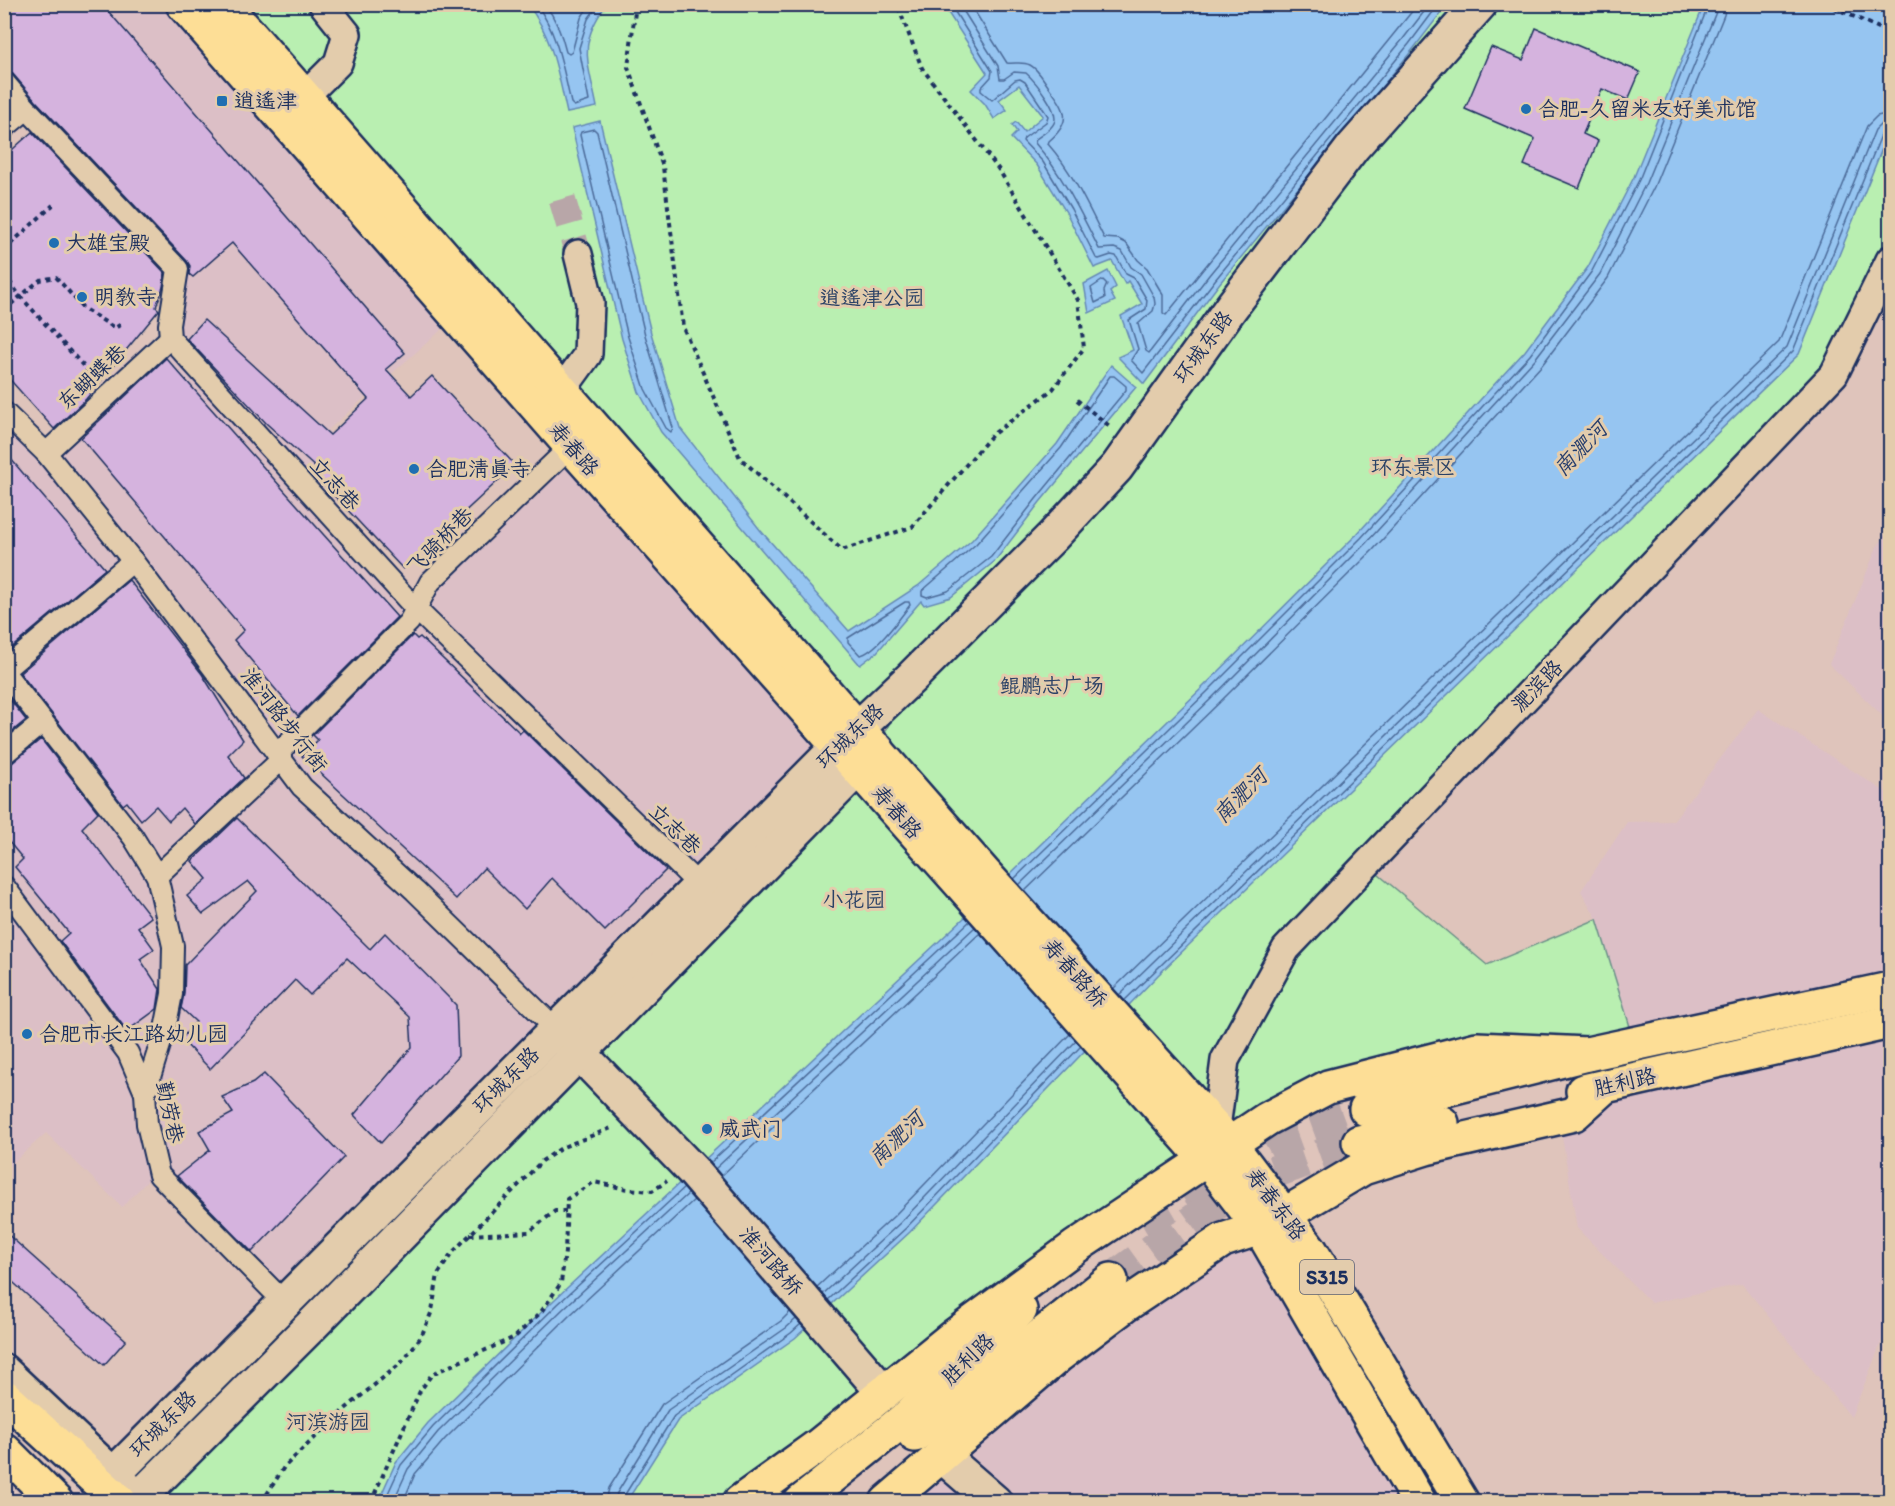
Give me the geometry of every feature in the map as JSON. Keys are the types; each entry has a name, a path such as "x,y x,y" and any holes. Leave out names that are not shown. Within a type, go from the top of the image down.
{"main road":[{"name":"寿春路","path":"183,4 571,446 858,748"},
{"name":"寿春路","path":"223,4 562,390 858,748 976,882"},
{"name":"寿春路桥","path":"976,882 1155,1080"},
{"name":"胜利路","path":"1366,1108 1587,1054 1889,987"},
{"name":"胜利路","path":"1359,1142 1890,1022"},
{"path":"740,1502 818,1446 954,1336 1217,1144 1328,1087 1477,1048 1587,1054"},
{"name":"寿春东路","path":"1155,1080 1217,1144 1272,1221 1419,1502"},
{"path":"887,1502 1059,1355 1124,1306 1223,1240 1272,1221 1363,1168 1426,1148 1574,1114 1605,1086"},
{"name":"寿春东路","path":"1272,1221 1311,1251 1462,1502"},
{"name":"胜利路","path":"801,1502 908,1416 1008,1320 1075,1267 1141,1223"},
{"name":"胜利路","path":"831,1502 1112,1280"},
{"path":"4,1396 126,1493"},
{"path":"4,1450 56,1502"}],"street":[{"path":"304,97 338,63 347,34 323,4"},
{"name":"环城东路","path":"126,1493 310,1327 580,1053 858,748 912,677 1053,536 1117,467 1232,306 1353,147 1480,4"},
{"path":"4,82 178,269 168,325 170,338"},
{"path":"4,128 27,109"},
{"path":"562,390 588,354 590,303 578,254"},
{"name":"淝滨路","path":"1217,1144 1225,1060 1286,949 1834,374 1890,260"},
{"name":"东蝴蝶巷","path":"46,453 170,338"},
{"name":"立志巷","path":"170,338 415,608 700,886"},
{"name":"淮河路步行街","path":"4,412 46,453 132,561 302,787 415,891 557,1030"},
{"name":"飞骑桥巷","path":"157,876 280,756 409,622 430,582 571,446"},
{"path":"132,561 4,671 133,837 157,876 173,946 172,994 165,1029 146,1094"},
{"path":"4,754 43,722"},
{"name":"环城东路","path":"126,1493 285,1303 700,886 858,748"},
{"name":"勤劳巷","path":"4,886 128,1053 146,1094 147,1124 159,1175 285,1303"},
{"name":"淮河路桥","path":"557,1030 688,1166 884,1393"},
{"path":"4,1368 126,1493"},
{"path":"941,1455 995,1502"}],"path":[{"path":"636,4 628,68 663,167 683,327 740,458 842,550 912,527 992,435 1053,389 1084,348 1078,300 999,170 922,68 897,4"},
{"path":"1826,4 1890,33"},
{"path":"4,250 53,205"},
{"path":"4,274 20,296 87,370 80,395"},
{"path":"4,310 40,280 56,277 84,309 115,328 123,323"},
{"path":"1077,400 1113,429"},
{"path":"262,1502 284,1467 344,1410 401,1363 421,1337 432,1311 438,1274 453,1252 542,1161 563,1147 641,1118"},
{"path":"371,1502 420,1391 432,1374 515,1337 541,1312 561,1283 567,1199 594,1182 627,1189 652,1191 688,1166"},
{"path":"469,1235 529,1232 555,1211 566,1211"}],"shaded area":[{"path":"5,5 183,5 457,316 328,430 339,442 301,481 415,607 571,446 838,747 285,1303 157,1171 122,1207 46,1133 5,1170 4,412 46,452 169,338 178,269 27,110 5,128"},
{"path":"1890,529 1890,723 1829,664 1877,547"},
{"path":"1758,709 1890,795 1890,989 1635,1043 1597,919 1581,891 1627,822 1673,821"},
{"path":"1890,1022 1890,1321 1851,1417 1742,1284 1651,1303 1577,1228 1559,1118 1605,1086"},
{"path":"1260,1228 1419,1502 887,1502 1059,1355"}],"green space":[{"path":"223,5 1890,5 1890,260 1834,374 1367,865 1487,965 1597,919 1635,1043 1328,1087 1230,1144 877,750 910,679 857,728"},
{"path":"858,769 1207,1160 740,1501 146,1502"}],"water":[{"path":"528,5 606,5 591,31 587,54 597,107 567,113 549,43"},
{"path":"943,5 1447,5 1219,284 1144,384 1118,357 1133,350 1121,316 1142,304 1128,281 1125,284 1112,261 1094,268 1066,212 1037,165 1011,138 1017,132 1012,125 1016,122 1024,132 1043,116 1019,85 999,100 1007,110 994,119 985,104 971,90 987,73"},
{"name":"南淝河","path":"1704,5 1890,5 1890,129 1799,354 1158,975 910,1232 795,1338 678,1420 627,1501 378,1502 396,1462 428,1423 554,1300 979,904 1203,687 1357,534 1525,351 1588,267 1634,177"},
{"path":"600,121 651,333 680,428 761,531 849,631 918,586 972,540 1057,444 1111,365 1136,387 1040,502 995,561 951,597 924,605 921,601 877,652 860,665 661,432 639,392 622,339 572,128"},
{"path":"1108,271 1116,287 1110,292 1115,301 1089,313 1084,284"}],"building":[{"path":"4,4 102,4 405,353 386,369 411,396 432,376 515,465 403,569 313,473 317,469 267,424 187,339 204,320 330,435 368,399 232,243 193,277 189,274 190,266 187,261 13,74 4,70"},
{"name":"合肥-久留米友好美术馆","path":"1536,28 1640,72 1628,100 1602,89 1583,134 1598,141 1579,188 1524,165 1535,139 1465,109 1491,47 1523,60"},
{"name":"明教寺","path":"32,132 165,273 156,307 159,310 86,399 54,429 4,373 4,157"},
{"path":"166,358 397,617 298,716 234,640 244,630 81,438"},
{"path":"4,451 105,569 4,654"},
{"path":"129,580 202,674 243,740 228,755 244,778 195,824 182,808 169,821 156,806 141,820 127,802 123,805 20,673"},
{"path":"413,635 417,639 420,637 520,733 523,730 666,870 605,931 552,878 525,909 484,868 456,899 302,756 318,740 313,735"},
{"path":"4,692 26,720 4,738"},
{"path":"41,739 98,812 82,828 151,917 138,927 154,949 140,959 160,989 157,1009 127,1031 60,941 69,933 15,867 23,859 4,836 4,766 12,763"},
{"path":"237,818 370,949 385,933 456,1005 458,1056 381,1143 354,1115 412,1047 410,1017 347,958 310,995 295,980 210,1069 181,1039 196,1022 181,1008 185,965 257,891 248,881 203,914 187,896 207,879 192,861"},
{"path":"264,1074 344,1157 252,1252 177,1176 210,1150 199,1131 233,1113 222,1097 253,1083"},
{"path":"4,1231 126,1340 104,1365 4,1274"}],"tunnel":[{"path":"562,199 578,254"},
{"path":"1141,1223 1287,1138 1366,1109"},
{"path":"1111,1280 1248,1181 1359,1142"}],"place":[{"name":"逍遥津","path":"222,101"},
{"name":"合肥-久留米友好美术馆","path":"1526,109"},
{"name":"大雄宝殿","path":"54,243"},
{"name":"明教寺","path":"82,297"},
{"name":"合肥清真寺","path":"414,469"},
{"name":"合肥市长江路幼儿园","path":"27,1034"},
{"name":"威武门","path":"707,1129"}],"park label":[{"name":"逍遥津公园","path":"872,298"},
{"name":"环东景区","path":"1413,467"},
{"name":"鲲鹏志广场","path":"1052,686"},
{"name":"小花园","path":"854,900"},
{"name":"河滨游园","path":"328,1422"}]}
